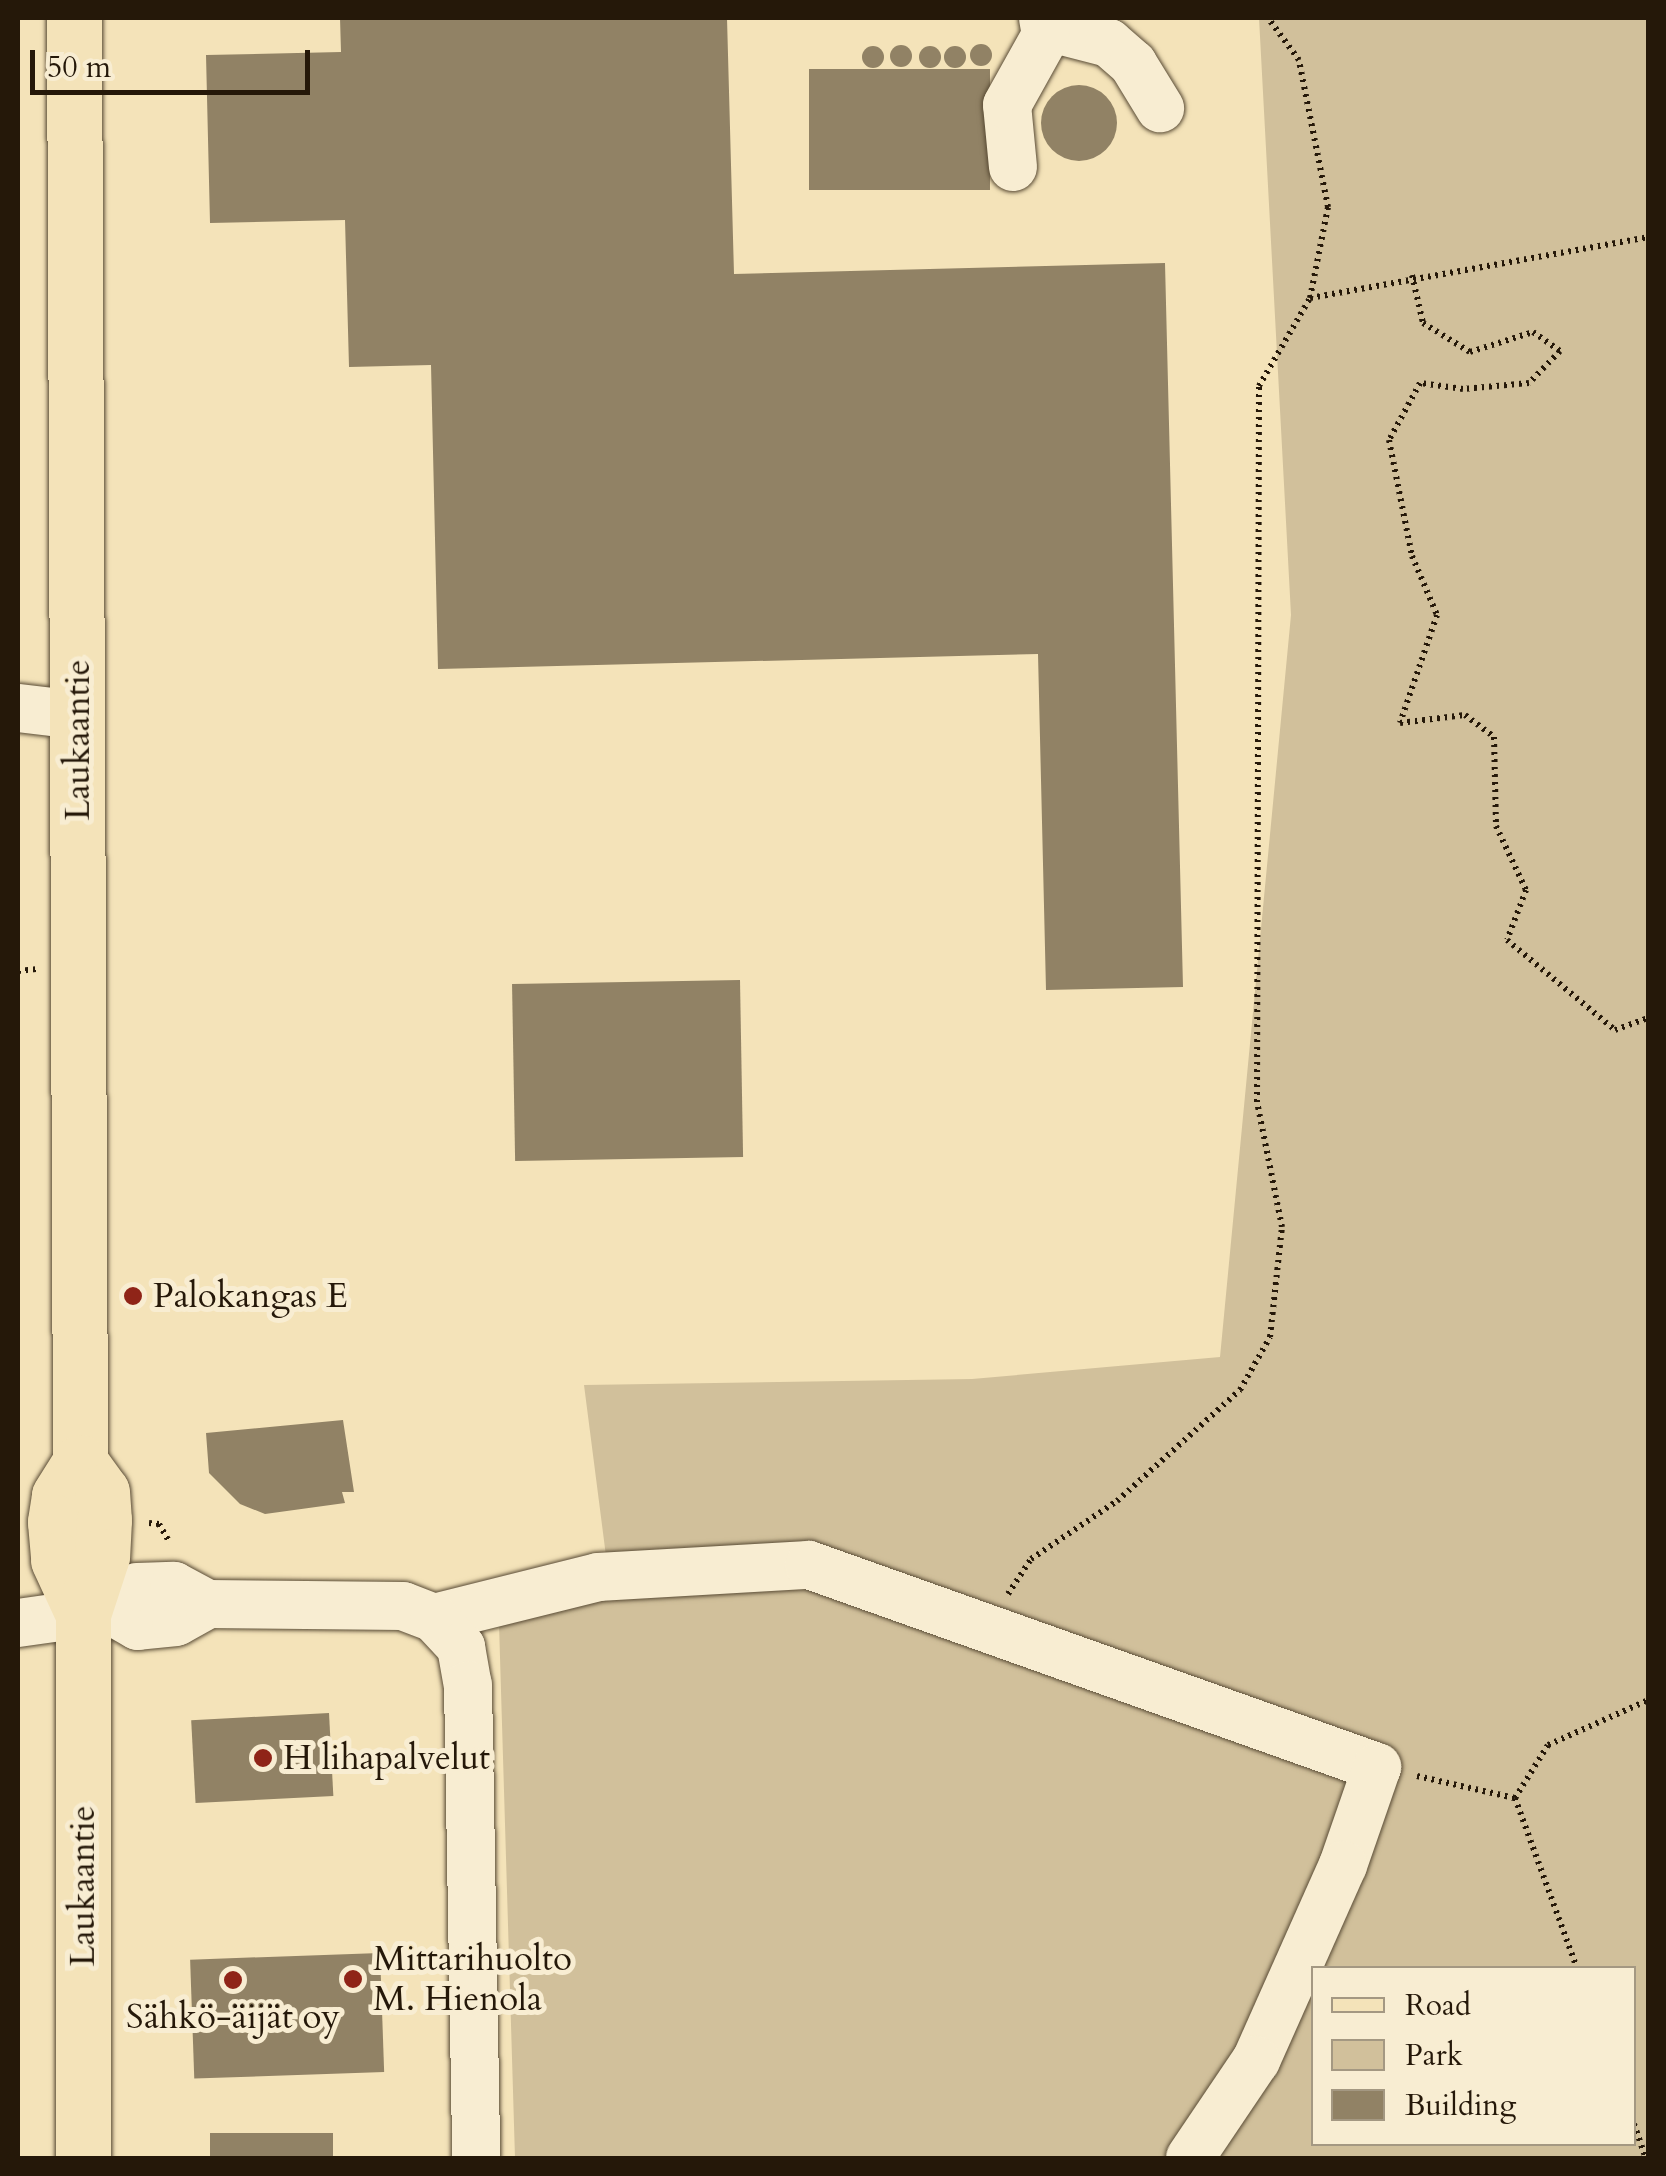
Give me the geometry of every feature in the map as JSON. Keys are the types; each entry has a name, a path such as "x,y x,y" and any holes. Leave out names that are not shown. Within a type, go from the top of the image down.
{"main road":[{"name":"Laukaantie","path":"74,18 80,1462 60,1496 55,1522 58,1560 96,1612 82,2158"}],"street":[{"path":"1013,168 1007,105 1045,22 1109,43 1133,64 1160,108"},
{"path":"18,708 78,715"},
{"path":"434,1618 598,1577 809,1565 1377,1767 1343,1865 1256,2060 1190,2158"},
{"path":"18,1623 96,1612 137,1587 174,1586 208,1604 403,1606 434,1618 461,1647 468,1684 476,2158"}],"path":[{"path":"988,1626 1031,1559 1117,1501 1240,1390 1270,1338 1282,1227 1258,1102 1254,502 1259,386 1310,298 1328,206 1299,60 1268,18"},
{"path":"1310,298 1412,275 1648,237"},
{"path":"1412,275 1424,324 1470,352 1533,332 1560,351 1528,383 1463,389 1420,383 1390,440 1412,556 1437,615 1400,723 1464,714 1494,737 1496,826 1526,890 1507,940 1615,1030 1648,1018"},
{"path":"18,971 37,969"},
{"path":"1515,1798 1548,1746 1648,1700"},
{"path":"1377,1767 1515,1798"},
{"path":"1515,1798 1576,1966"},
{"path":"1636,2130 1646,2158"}],"green space":[{"path":"1259,18 1648,18 1648,2158 515,2158 499,1624 611,1595 584,1385 972,1379 1220,1357 1291,615"}],"building":[{"path":"340,18 727,18 734,274 1165,263 1183,987 1046,990 1038,654 438,669 431,365 349,367 345,220 210,223 206,55 341,52"},
{"path":"981,44 989,47 989,63 981,66 973,63 970,55 973,47"},
{"path":"901,45 909,48 909,64 901,67 893,64 890,56 893,48"},
{"path":"873,46 881,49 881,65 873,68 865,65 862,57 865,49"},
{"path":"930,46 938,49 938,65 930,68 922,65 919,57 922,49"},
{"path":"955,46 963,49 963,65 955,68 947,65 944,57 947,49"},
{"path":"809,69 990,69 990,190 809,190"},
{"path":"1079,85 1106,96 1117,123 1106,150 1079,161 1052,150 1041,123 1052,96"},
{"path":"740,980 743,1157 515,1161 512,984"},
{"path":"343,1420 354,1492 342,1492 345,1503 265,1514 240,1504 209,1473 206,1433"},
{"path":"329,1713 333,1796 196,1803 191,1720"},
{"path":"380,1953 384,2072 194,2079 190,1960"},
{"path":"210,2133 333,2133 333,2158 210,2158"}],"place":[{"name":"Palokangas E","path":"133,1296"},
{"name":"H lihapalvelut","path":"263,1758"},
{"name":"Mittarihuolto M. Hienola","path":"353,1979"},
{"name":"Sähkö-äijät oy","path":"233,1980"}]}
